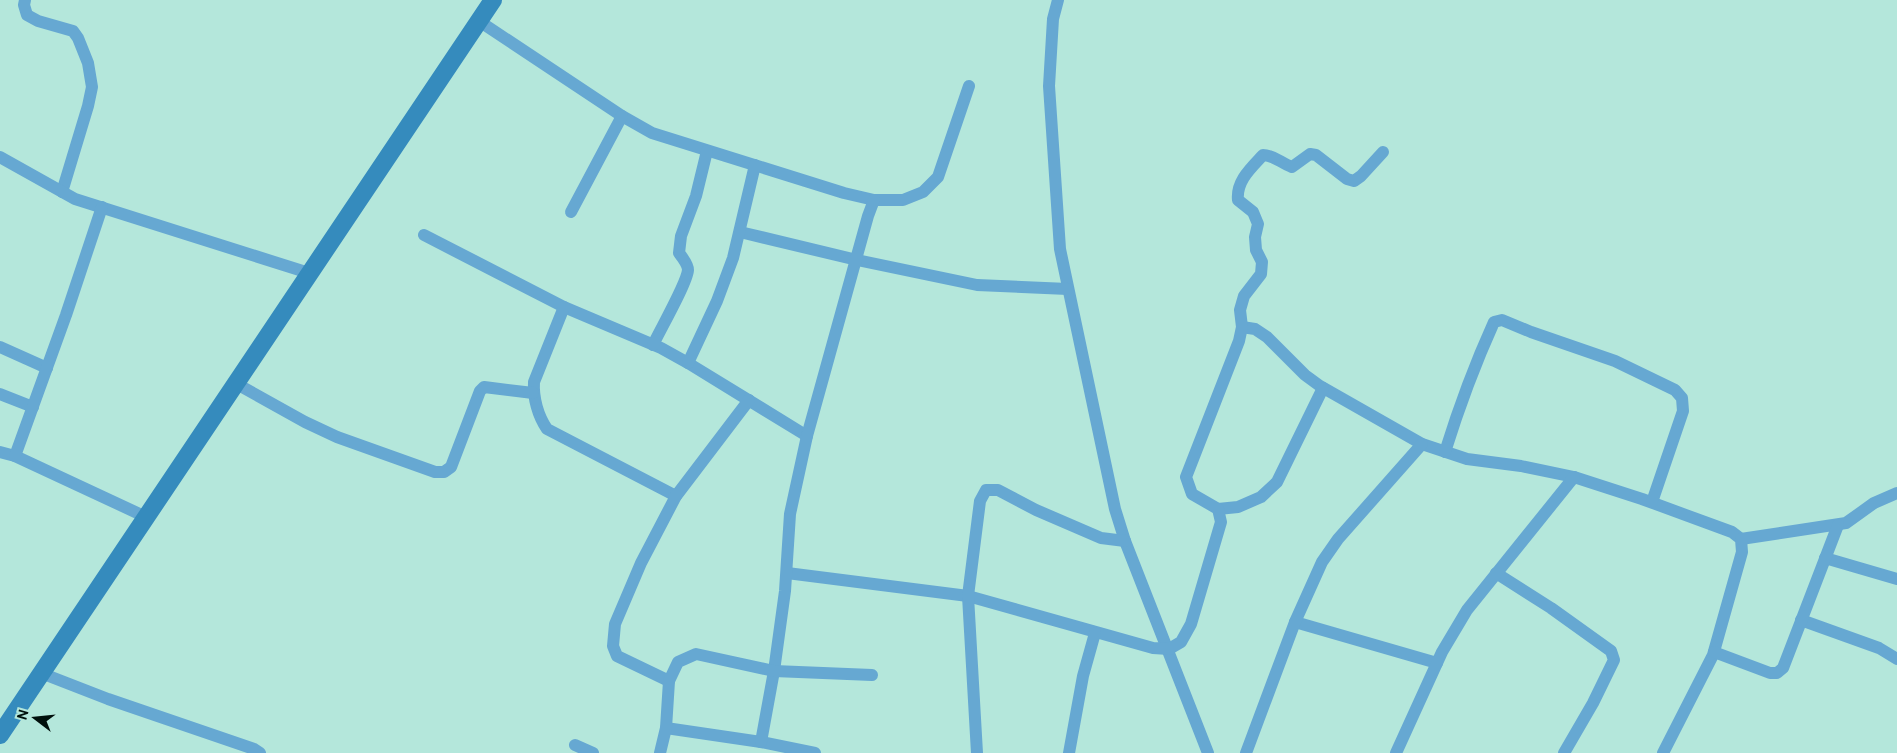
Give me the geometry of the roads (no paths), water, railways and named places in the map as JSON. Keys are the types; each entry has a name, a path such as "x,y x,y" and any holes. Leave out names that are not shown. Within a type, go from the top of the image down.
{"main road":[{"path":"0,735 493,0"}],"street":[{"path":"25,0 24,4 27,15 38,21 73,31 78,38 88,63 92,86 88,106 62,192"},
{"path":"1058,0 1053,19 1049,86 1060,248 1068,289 1115,509 1125,541 1169,649 1208,753"},
{"path":"479,21 622,116 652,133 874,200 903,200 923,192 938,177 969,86"},
{"path":"570,212 622,116"},
{"path":"653,345 683,285 688,270 685,261 679,253 681,236 696,196 707,151"},
{"path":"1323,388 1276,482 1261,497 1238,507 1218,509 1192,494 1186,477 1239,340 1242,327 1240,310 1244,296 1260,274 1262,262 1256,250 1254,237 1258,224 1253,212 1238,200 1237,192 1245,175 1262,154 1271,155 1282,164 1292,167 1310,154 1316,155 1347,179 1354,181 1383,152"},
{"path":"0,157 76,199 309,273"},
{"path":"688,363 717,301 740,232 755,165"},
{"path":"761,742 774,671 787,573 790,514 807,436 874,200"},
{"path":"15,456 102,207"},
{"path":"740,232 857,260 977,285 1068,289"},
{"path":"424,235 564,308 653,345 688,363 807,436"},
{"path":"564,308 534,382 533,393 546,429 676,496"},
{"path":"1445,452 1456,416 1494,322 1502,320 1614,361 1675,390 1682,398 1683,411 1652,502"},
{"path":"1242,327 1255,329 1267,337 1305,375 1323,388 1422,444 1467,459 1521,466 1574,477 1652,502 1732,532 1741,539 1846,523 1874,504 1897,493"},
{"path":"0,347 47,368"},
{"path":"235,383 305,422 337,437 435,472 444,472 451,468 480,391 484,387 533,393"},
{"path":"0,394 32,407"},
{"path":"669,681 617,656 613,646 615,624 641,563 676,496 749,400"},
{"path":"1246,753 1295,622 1322,562 1338,538 1422,444"},
{"path":"0,452 15,456 146,517"},
{"path":"1396,753 1453,631 1467,610 1574,477"},
{"path":"977,753 968,596 980,502 986,490 998,490 1036,510 1101,538 1125,541"},
{"path":"787,573 968,596 1043,616 1095,633 1153,648 1169,649 1181,642 1191,624 1221,522 1218,509"},
{"path":"1714,652 1770,673 1777,673 1783,668 1838,525"},
{"path":"1663,753 1714,652 1739,561 1741,539"},
{"path":"1825,558 1897,579"},
{"path":"1496,574 1551,608 1611,651 1614,660 1593,703 1564,753"},
{"path":"1801,620 1871,645 1897,659"},
{"path":"1295,622 1437,663"},
{"path":"1069,753 1083,676 1095,633"},
{"path":"660,753 666,728 669,681 678,662 696,654 774,671 872,675"},
{"path":"41,673 108,699 254,749 260,753"},
{"path":"666,728 761,742 815,753"},
{"path":"575,745 593,753"}]}
